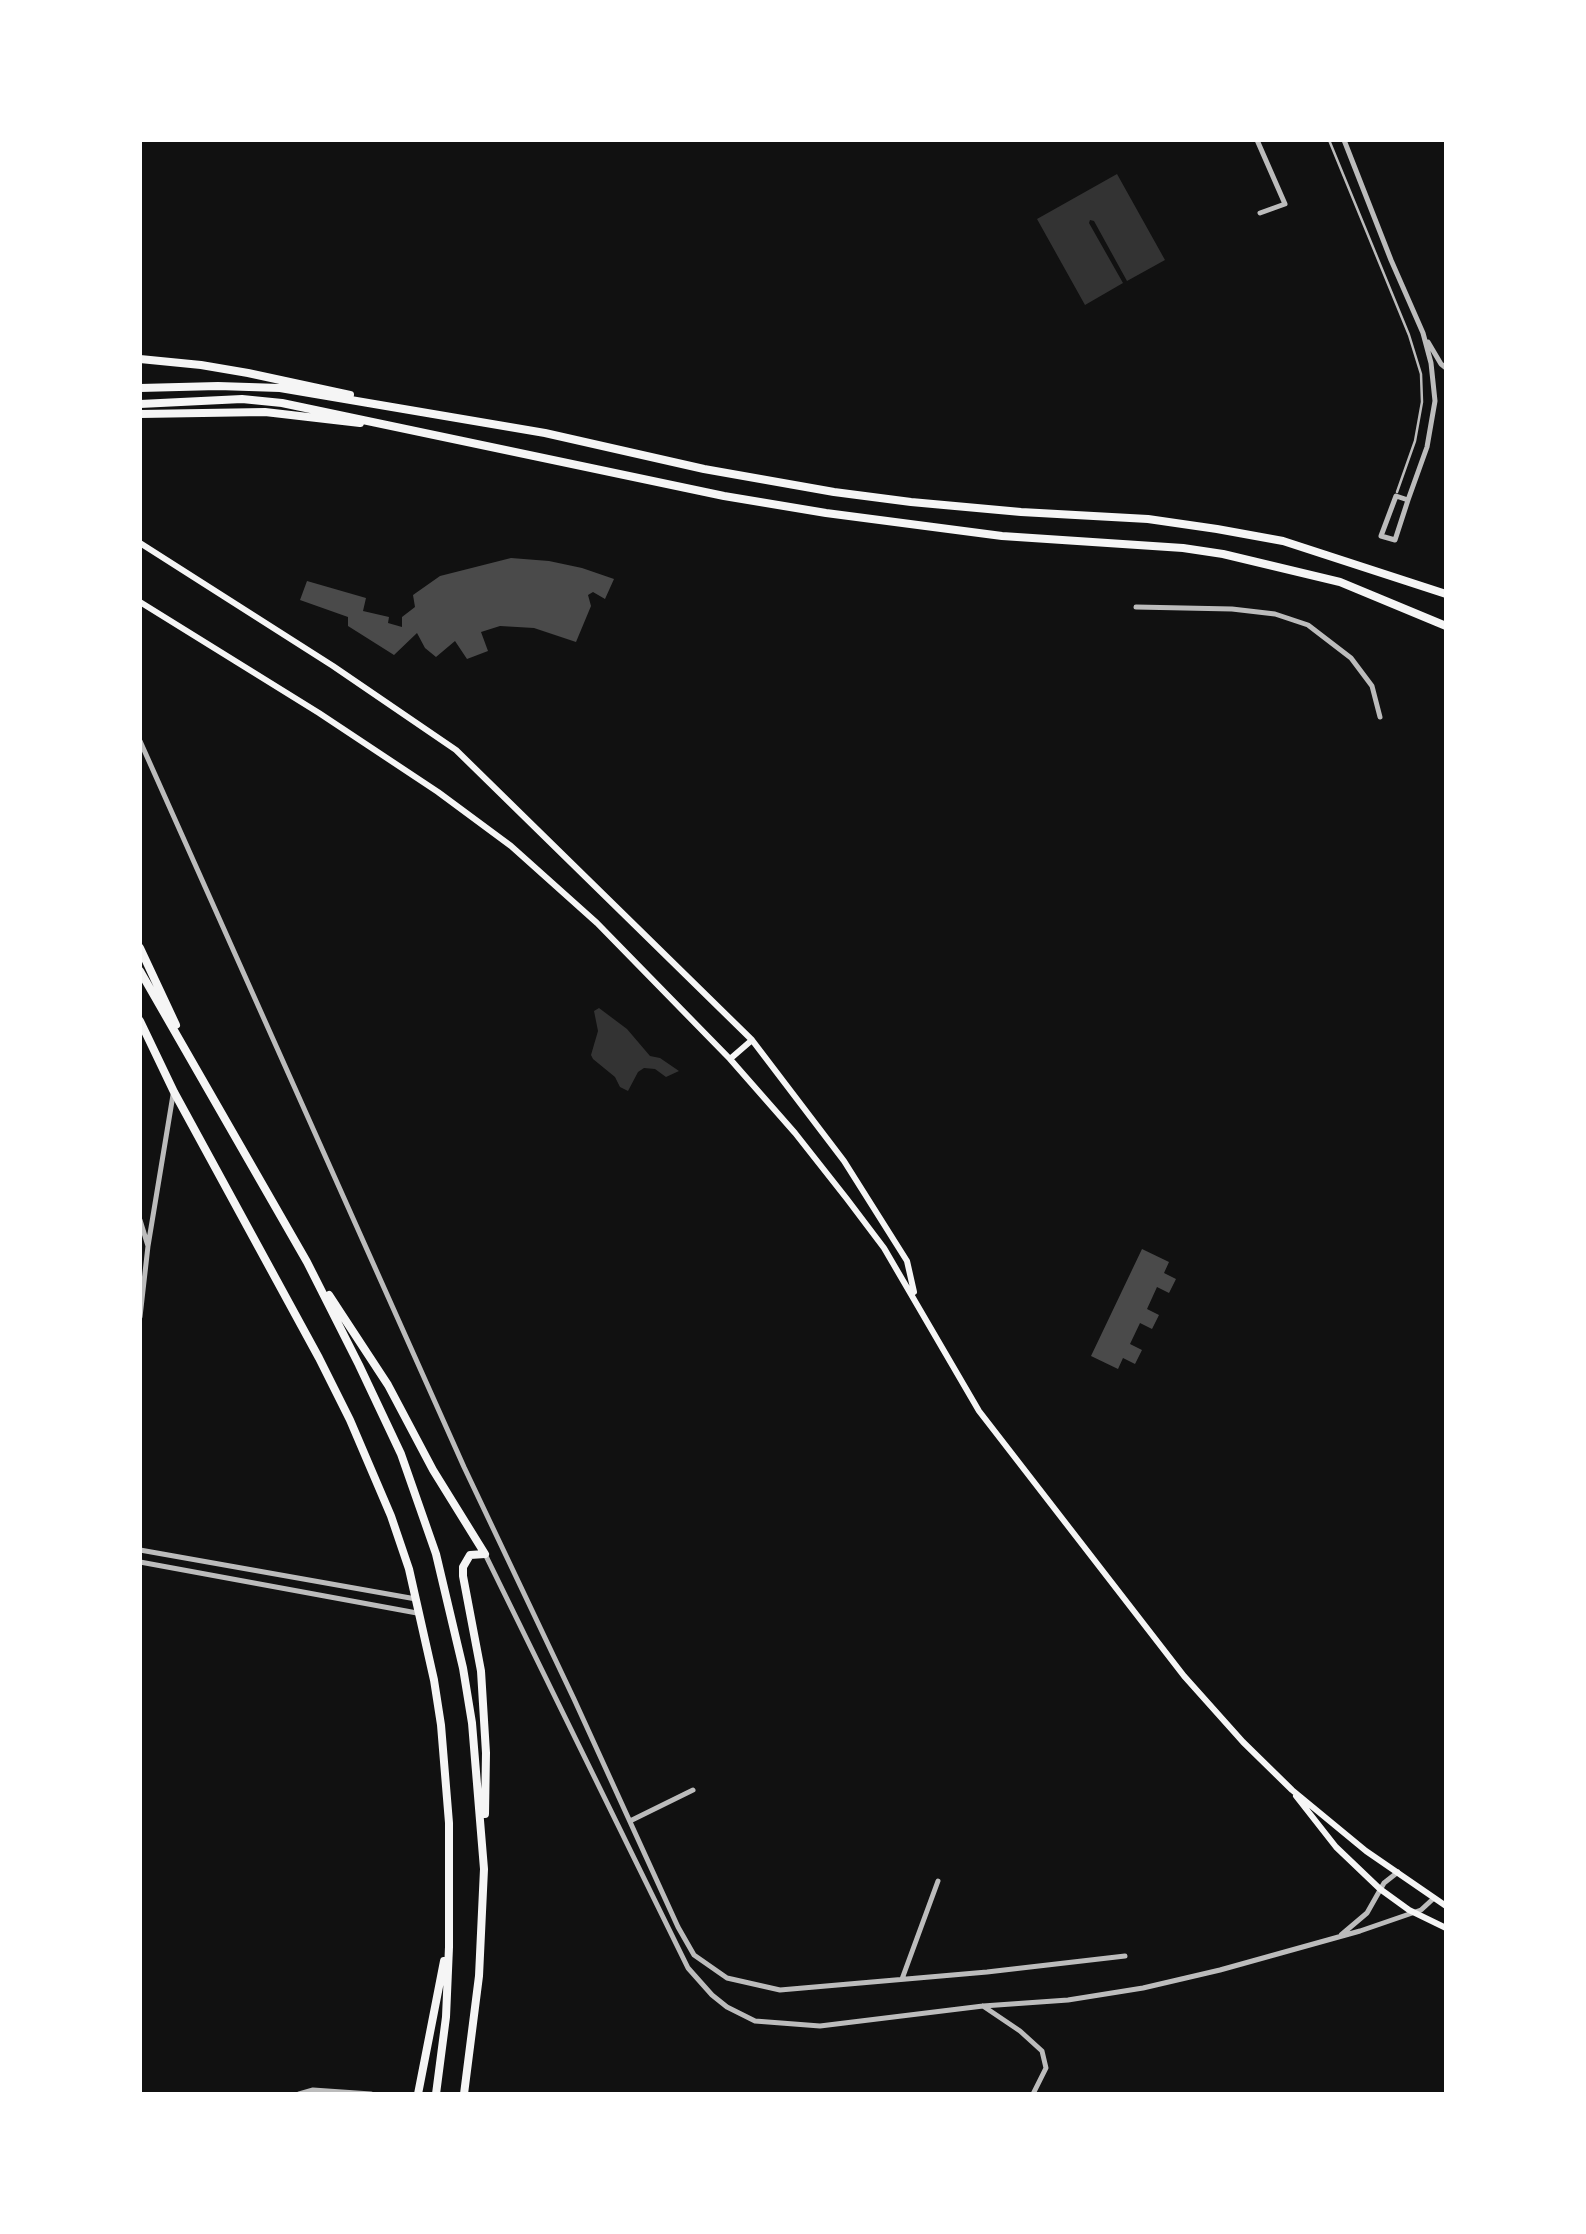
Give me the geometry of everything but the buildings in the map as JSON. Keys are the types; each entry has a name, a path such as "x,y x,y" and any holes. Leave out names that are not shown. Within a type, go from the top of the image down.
{"main road":[{"path":"143,358 248,373 437,414"},
{"path":"140,388 280,388 545,433 834,492 1233,531 1283,541 1446,594"},
{"path":"140,404 262,401 826,514 1002,536 1223,554 1340,582 1446,626"},
{"path":"140,414 265,412 417,430"},
{"path":"140,544 334,666 448,744 752,1040 836,1150 888,1229 906,1261 916,1300"},
{"path":"140,602 396,763 511,846 597,924 730,1059 856,1211 884,1248 980,1411 1184,1676 1292,1790 1366,1851 1446,1906"},
{"path":"140,948 196,1070"},
{"path":"140,972 307,1262 388,1385 433,1470 485,1554 470,1555 463,1566 485,1716 482,1938 466,2094"},
{"path":"140,1021 350,1420 403,1550 432,1669 449,1823 446,2017 436,2094"},
{"path":"730,1059 752,1040"},
{"path":"307,1262 391,1431 436,1554 469,1705 484,1868"},
{"path":"1292,1790 1336,1847 1380,1889 1414,1913 1446,1928"},
{"path":"418,2094 437,1989 449,1947"}],"street":[{"path":"1257,140 1284,204 1260,213"},
{"path":"1344,140 1423,333 1446,368"},
{"path":"1408,500 1396,496 1381,536 1394,540 1427,447 1435,401 1423,333"},
{"path":"1136,607 1275,614 1308,625 1351,658 1372,686 1380,717"},
{"path":"140,742 464,1467 678,1928 694,1954 727,1978 780,1990 1125,1956"},
{"path":"140,1317 174,1092"},
{"path":"140,1220 148,1246"},
{"path":"140,1550 416,1599"},
{"path":"485,1554 688,1968 712,1996 755,2021 820,2026 1068,2000 1144,1988 1414,1913 1434,1898"},
{"path":"140,1562 420,1613"},
{"path":"630,1821 693,1790"},
{"path":"1339,1936 1367,1913 1388,1878 1398,1872"},
{"path":"902,1979 938,1881"},
{"path":"984,2006 1020,2030 1042,2051 1046,2068 1033,2094"},
{"path":"298,2094 313,2090 371,2094"}],"lane":[{"path":"1330,140 1421,374 1422,402 1415,441 1396,496"}],"shaded area":[{"path":"1117,174 1165,260 1127,281 1090,220 1123,283 1085,305 1037,219"},
{"path":"599,1008 627,1029 650,1056 679,1071 666,1077 655,1069 644,1068 628,1091 620,1087 615,1077 591,1055 598,1031 594,1011"}]}
